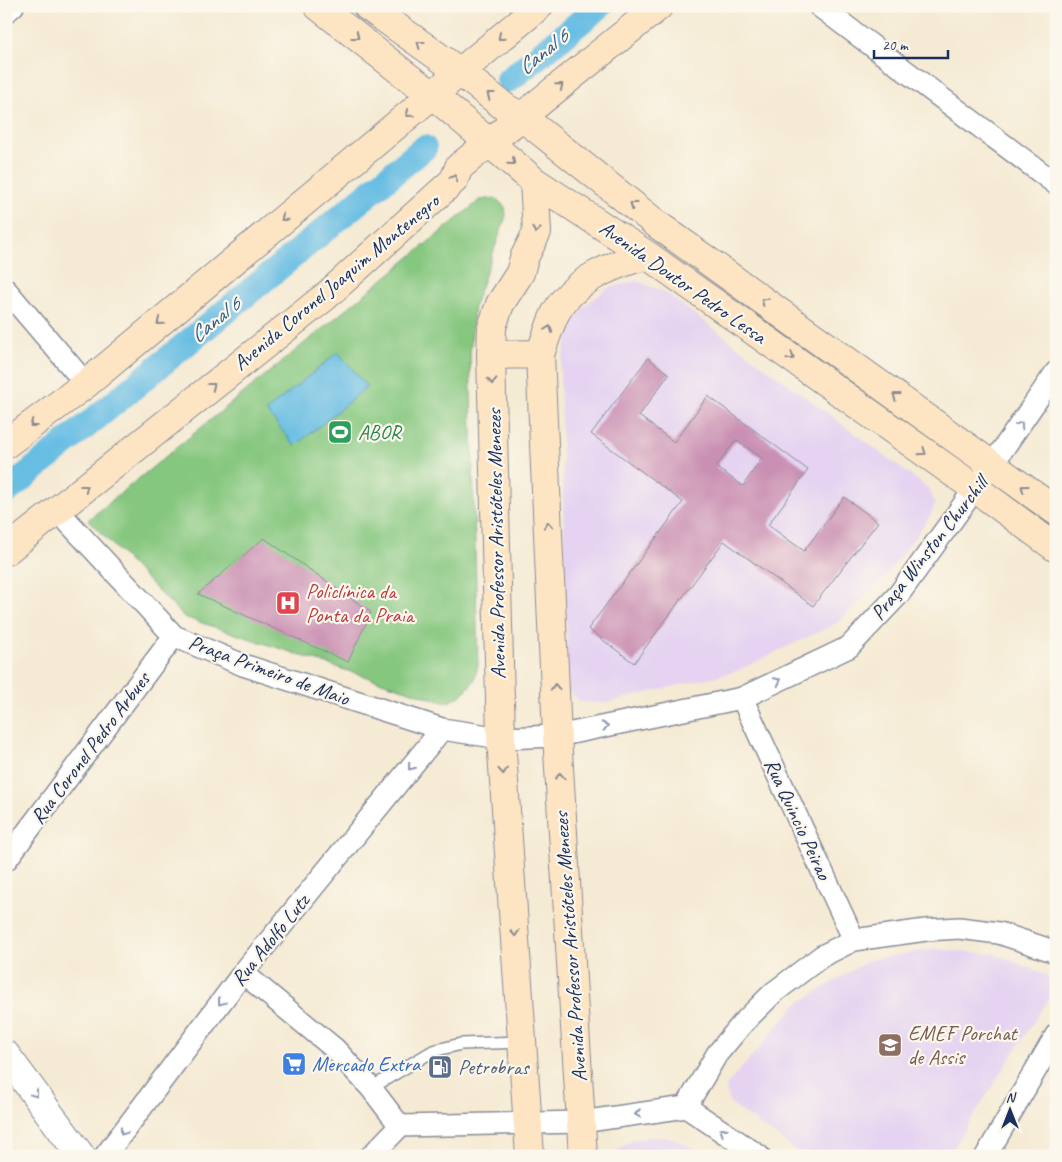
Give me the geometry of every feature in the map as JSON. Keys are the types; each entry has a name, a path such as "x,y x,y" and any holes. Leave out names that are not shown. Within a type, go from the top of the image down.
{"main road":[{"name":"Avenida Doutor Pedro Lessa","path":"318,6 432,94 534,181 647,255 1056,548"},
{"name":"Avenida Doutor Pedro Lessa","path":"367,6 460,72 506,108 522,117 658,225 1056,511"},
{"path":"6,444 86,384 539,6"},
{"name":"Avenida Coronel Joaquim Montenegro","path":"6,551 326,296 454,180 460,167 659,6"},
{"name":"Avenida Professor Aristóteles Menezes","path":"530,1156 501,738 491,355 492,327 500,304 520,273 524,258 538,232 534,181"},
{"name":"Avenida Professor Aristóteles Menezes","path":"583,1156 557,736 540,354 556,314 568,295 589,278 622,262 647,255"},
{"path":"491,355 540,354"}],"street":[{"path":"6,12 13,6"},
{"path":"819,6 1056,184"},
{"path":"6,290 86,384"},
{"name":"Praça Winston Churchill","path":"501,738 557,736 742,698 849,647 899,594 976,489 1056,372"},
{"name":"Praça Primeiro de Maio","path":"57,510 174,636 243,665 442,730 501,738"},
{"name":"Rua Coronel Pedro Arbues","path":"6,860 174,636"},
{"name":"Rua Quincio Peirao","path":"742,698 854,940"},
{"name":"Rua Adolfo Lutz","path":"105,1156 243,973 442,730"},
{"path":"686,1107 718,1054 743,1023 767,999 822,956 854,940 926,930 959,928 999,933 1056,952"},
{"path":"243,973 335,1050 371,1088 400,1126"},
{"path":"986,1156 1056,1035"},
{"path":"6,1055 81,1156"},
{"path":"371,1156 400,1126 581,1122 686,1107 759,1156"}],"lane":[{"path":"371,1088 433,1052 461,1044 522,1042"}],"shaded area":[{"path":"636,281 663,291 929,489 935,504 929,518 884,578 837,623 737,671 606,703 581,702 568,691 560,369 570,327 585,306 608,288"},
{"name":"EMEF Porchat de Assis","path":"934,949 994,954 1047,975 1052,993 948,1156 804,1156 729,1103 726,1086 797,1004 869,960"},
{"path":"648,1137 672,1138 708,1156 613,1156 620,1148 633,1140"}],"green space":[{"path":"495,198 505,207 506,216 474,306 470,355 478,665 474,681 462,695 446,703 184,617 88,520 480,200"}],"water":[{"path":"338,352 367,387 295,446 266,411"}],"building":[{"path":"648,358 669,374 639,416 674,442 708,396 808,470 768,525 804,551 844,497 878,522 813,606 724,541 634,663 588,629 683,502 591,434","holes":["736,440 762,458 743,486 716,467"]},
{"name":"Policlínica da Ponta da Praia","path":"264,538 371,612 348,662 198,594"}],"waterway":[{"name":"Canal 6","path":"509,80 600,6"},
{"name":"Canal 6","path":"6,492 424,148"}],"place":[{"name":"ABOR","path":"340,432"},
{"name":"Policlínica da Ponta da Praia","path":"288,603"},
{"name":"EMEF Porchat de Assis","path":"890,1045"},
{"name":"Mercado Extra","path":"294,1064"},
{"name":"Petrobras","path":"440,1067"}]}
